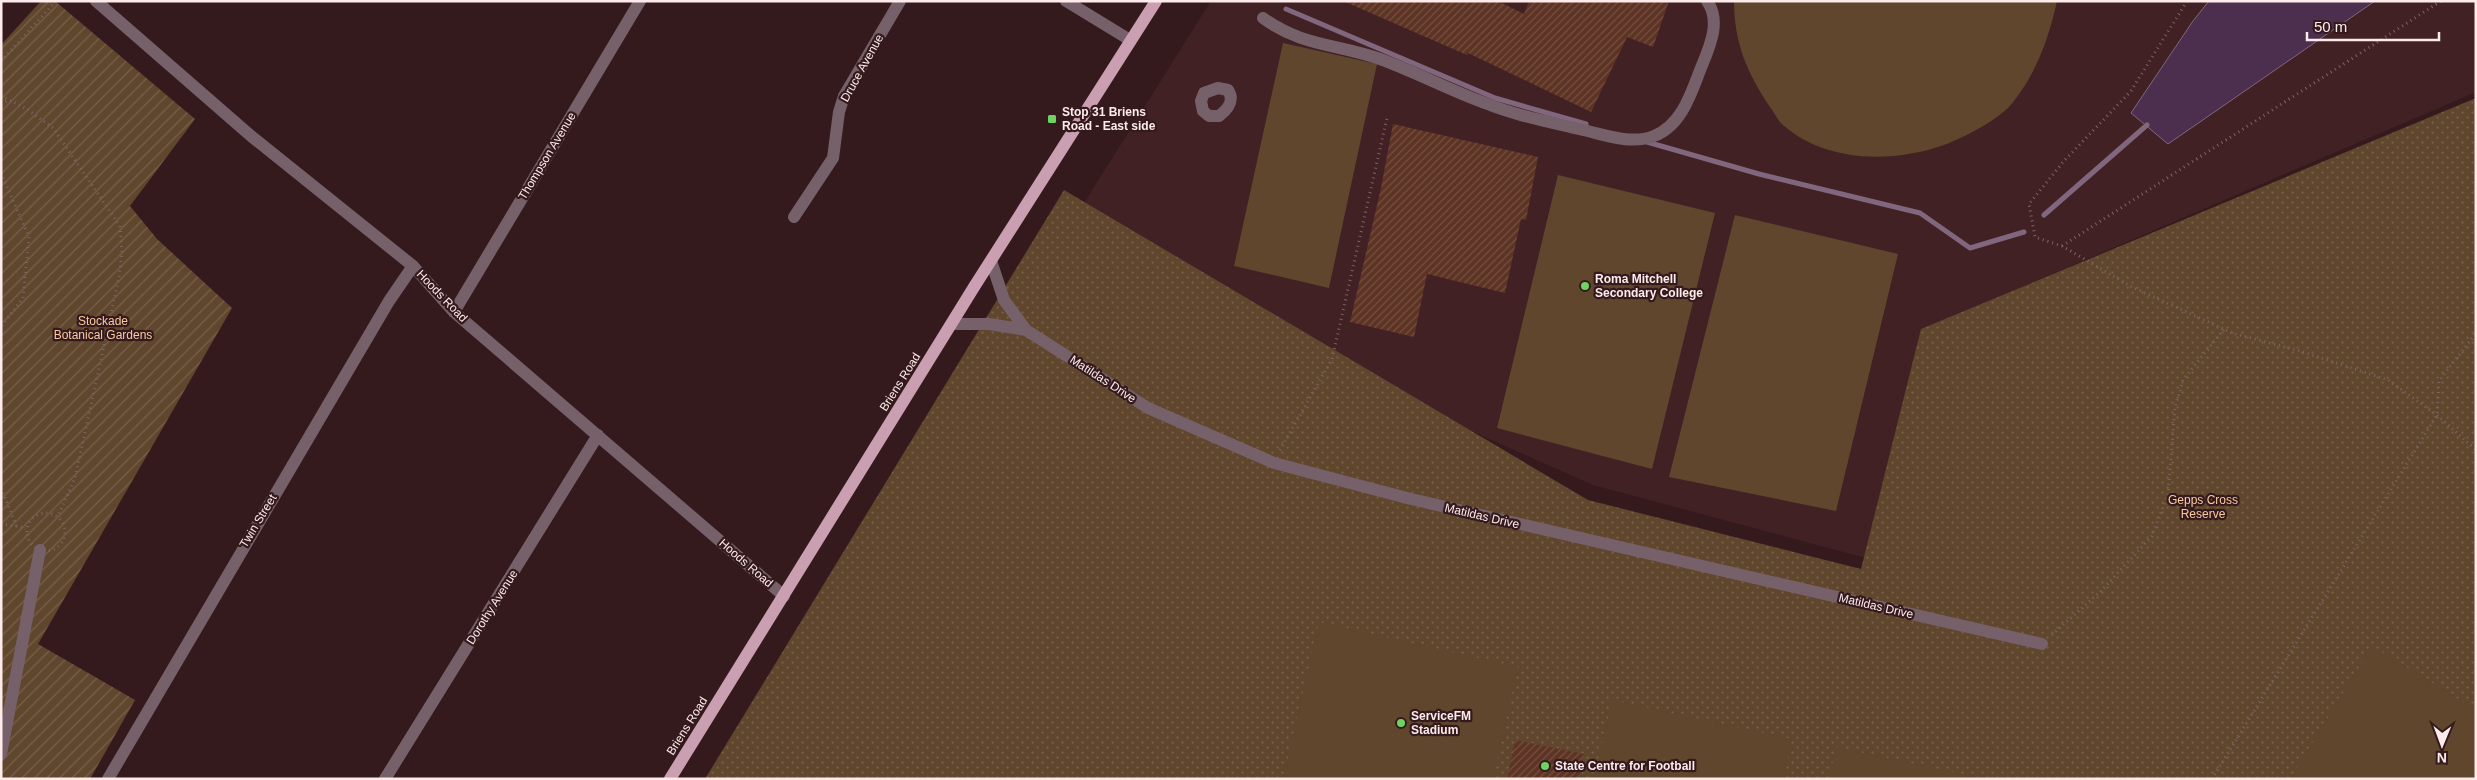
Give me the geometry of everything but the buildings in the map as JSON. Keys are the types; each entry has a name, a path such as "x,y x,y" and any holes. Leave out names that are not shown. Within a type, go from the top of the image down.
{"main road":[{"name":"Briens Road","path":"670,779 991,261 1156,1"}],"street":[{"name":"Hoods Road","path":"96,1 251,136 413,266 454,312 784,596"},
{"name":"Thompson Avenue","path":"454,312 640,1"},
{"name":"Druce Avenue","path":"794,217 833,158 839,112 844,96 900,1"},
{"path":"1066,1 1130,40"},
{"path":"1263,18 1278,29 1301,40 1369,56 1410,70 1484,103 1521,116 1627,139 1655,136 1672,124 1681,113 1690,96 1711,40 1714,14 1707,1"},
{"name":"Matildas Drive","path":"991,261 1004,300 1026,330 1148,408 1274,463 1411,499 2042,644"},
{"name":"Twin Street","path":"108,779 389,301 413,266"},
{"path":"952,324 988,324 1026,330"},
{"name":"Dorothy Avenue","path":"385,779 598,435"},
{"path":"1,754 40,550"}],"path":[{"path":"1,62 56,1"},
{"path":"2187,1 2131,91 2063,162 2029,204 2035,237 2062,246 2130,286 2224,329 2388,380 2436,415 2476,450"},
{"path":"2062,246 2441,1"},
{"path":"1,96 44,120 53,128 120,226 122,239 119,277 75,478 58,516"},
{"path":"1,104 9,100"},
{"path":"1278,452 1332,359 1388,118"},
{"path":"1,173 29,237 24,298 1,327"},
{"path":"2042,644 2101,591 2152,536 2168,494 2175,408 2183,380 2224,329"},
{"path":"2212,779 2436,415 2439,381 2476,333"},
{"path":"1,488 17,526"},
{"path":"46,512 58,516 66,532 59,546 46,551 32,545 26,528 32,518 46,512"},
{"path":"1,524 26,528"}],"shaded area":[{"name":"Roma Mitchell Secondary College","path":"1211,1 2476,1 2476,92 1931,326 1866,558 1593,485 1057,246"},
{"path":"2209,1 2375,1 2168,144 2131,113 2193,21"}],"green space":[{"name":"Stockade Botanical Gardens","path":"41,1 55,1 195,119 130,206 157,239 232,308 38,644 135,700 90,779 1,779 1,45"},
{"path":"1734,1 2057,1 2046,41 2036,66 2022,90 2008,108 1982,127 1944,145 1924,151 1882,157 1839,153 1819,147 1800,138 1781,123 1755,82 1743,57 1736,30"},
{"path":"1283,43 1377,64 1329,288 1234,266"},
{"name":"Gepps Cross Reserve","path":"2476,98 2476,779 705,779 1064,190 1588,500 1861,569 1921,329"},
{"path":"1558,175 1715,213 1652,469 1497,428"},
{"path":"1735,215 1898,254 1836,511 1669,477"},
{"name":"ServiceFM Stadium","path":"1319,622 1518,667 1493,779 1283,779"},
{"path":"2372,646 2476,710 2476,779 2290,779"},
{"path":"1612,700 1792,739 1783,779 1594,779"},
{"path":"1836,747 1984,779 1829,779"}],"waterway":[{"path":"1286,9 1495,98 1586,124"},
{"path":"2044,215 2147,125"},
{"path":"1647,142 1759,174 1920,213 1970,248 2024,232"}],"place":[{"name":"Stop 31 Briens Road - East side","path":"1052,119"},
{"name":"Roma Mitchell Secondary College","path":"1585,286"},
{"name":"ServiceFM Stadium","path":"1401,723"},
{"name":"State Centre for Football","path":"1545,766"}]}
